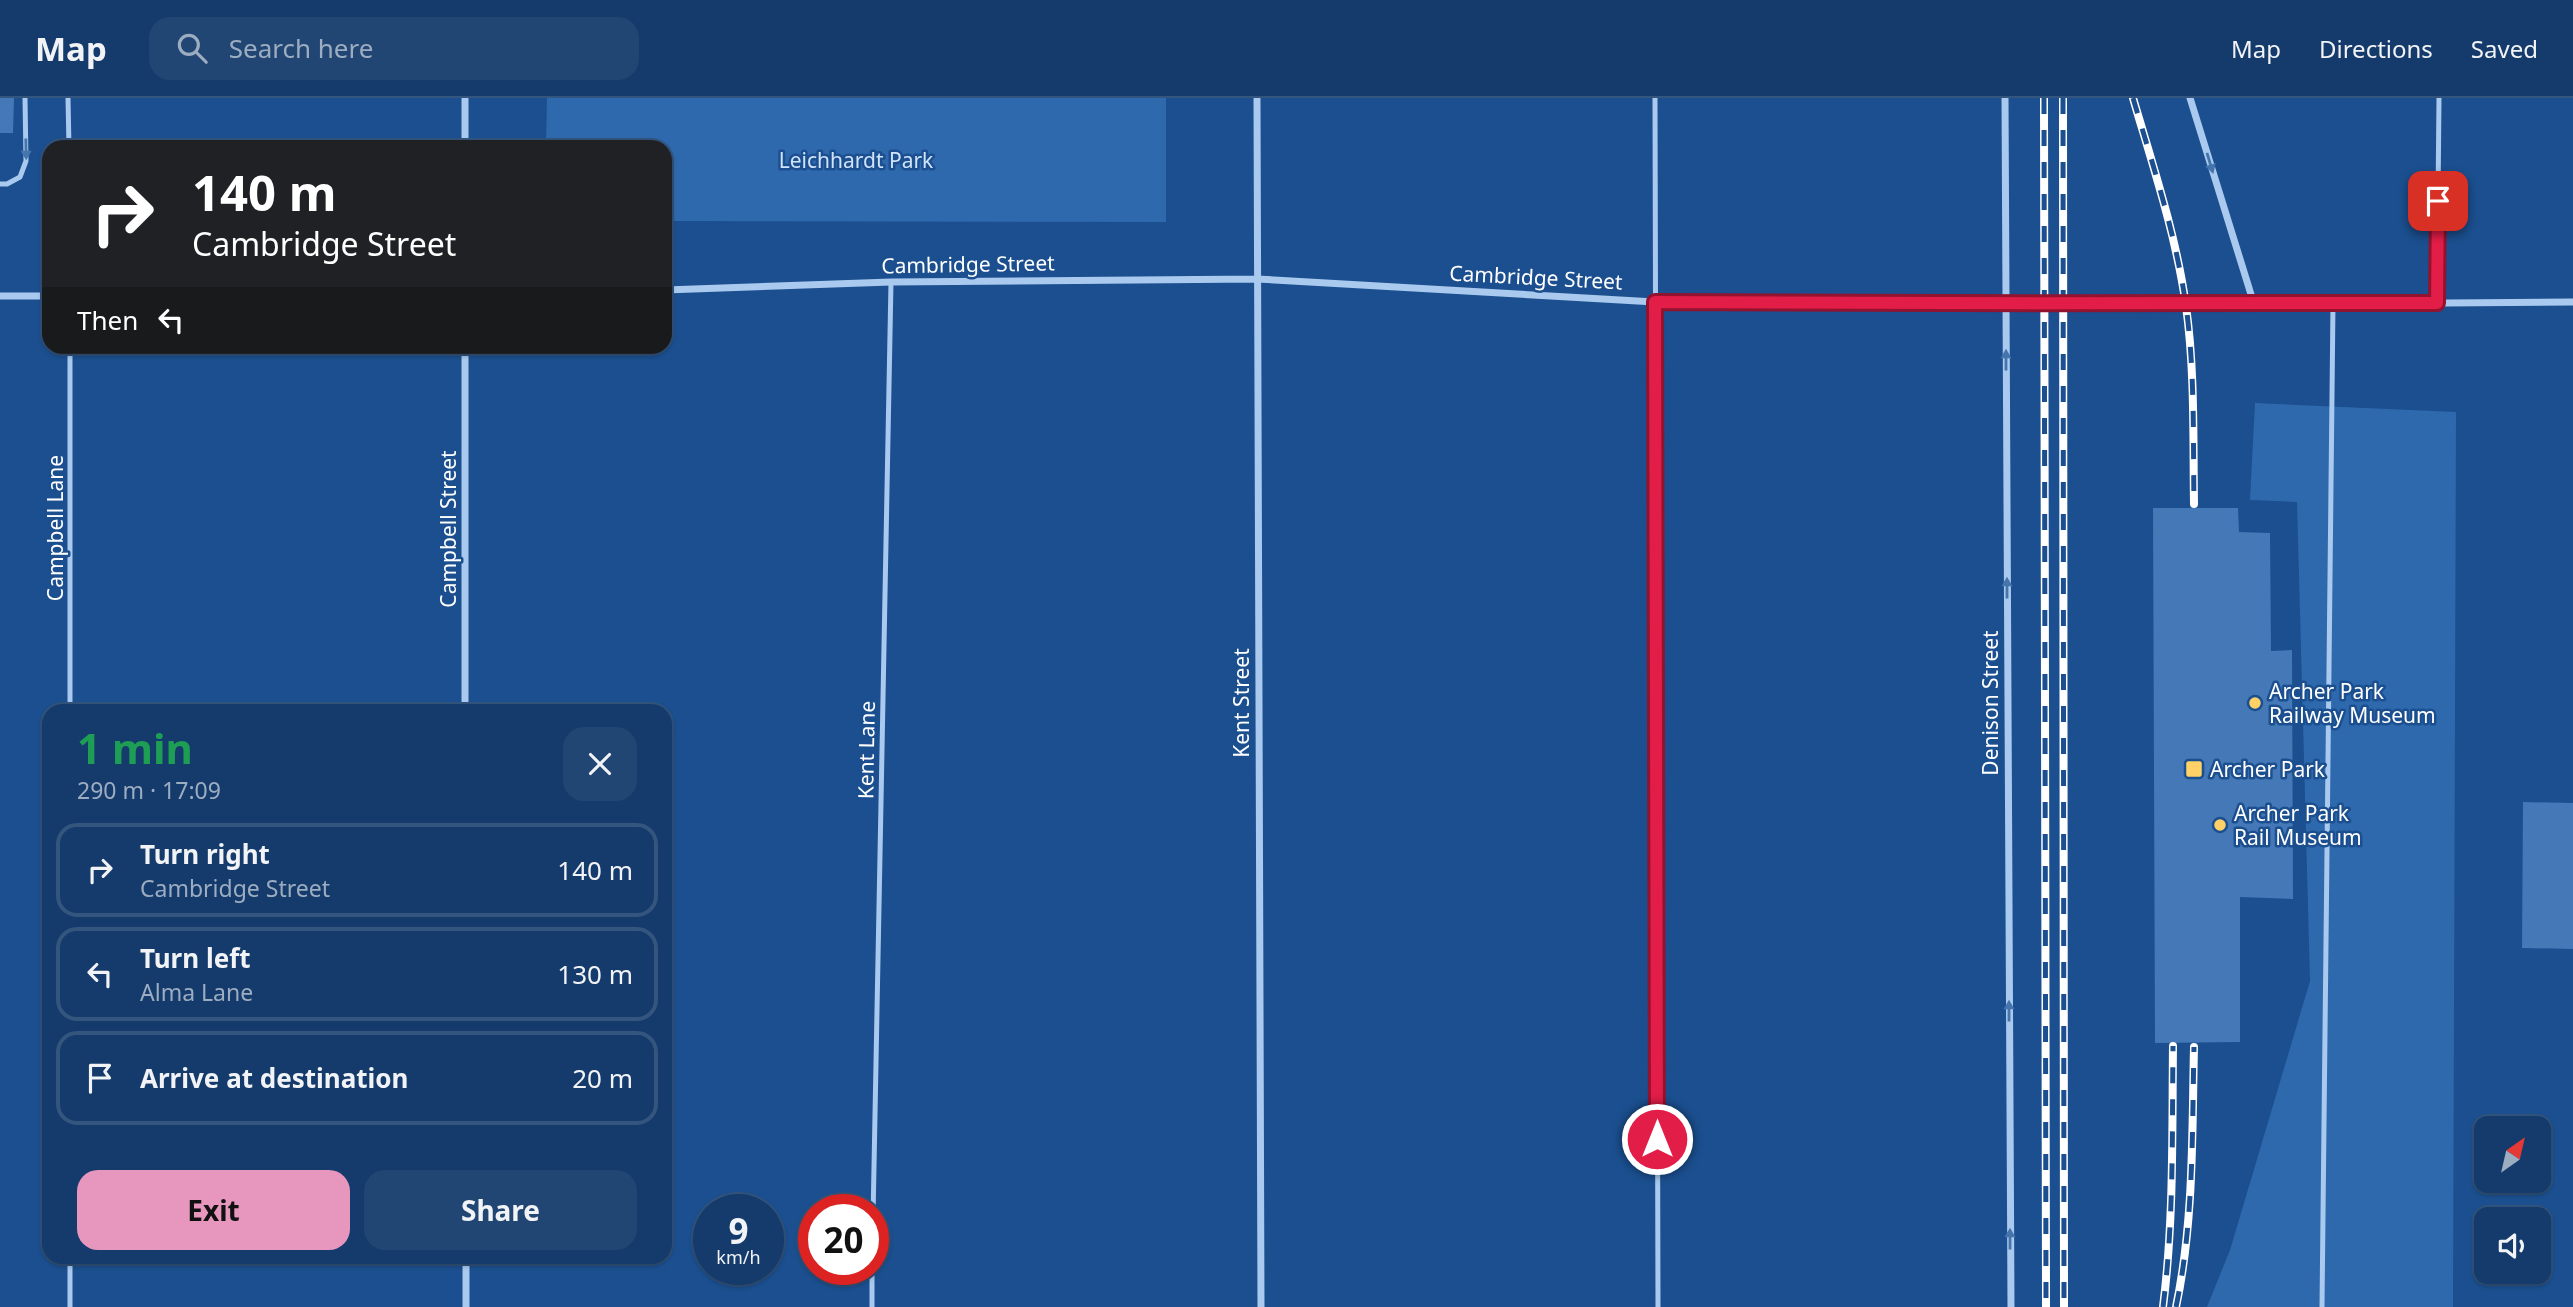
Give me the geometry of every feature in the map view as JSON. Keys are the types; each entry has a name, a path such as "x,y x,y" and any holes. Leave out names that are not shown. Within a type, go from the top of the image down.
{"street":[{"path":"465,98 465,140"},
{"name":"Kent Street","path":"1257,98 1261,1307"},
{"name":"Denison Street","path":"2005,98 2011,1307"},
{"path":"2190,98 2254,304"},
{"name":"Cambridge Street","path":"672,290 891,282 1257,279 1655,302 2573,302"},
{"path":"0,296 42,296"},
{"name":"Campbell Street","path":"465,354 465,704"},
{"path":"466,1264 466,1307"}],"lane":[{"path":"0,184 7,184 20,177 26,161 24,98"},
{"path":"68,98 69,140"},
{"path":"1655,98 1658,1307"},
{"path":"2437,303 2439,98"},
{"name":"Kent Lane","path":"873,1194 891,282"},
{"path":"2322,1307 2333,304"},
{"name":"Campbell Lane","path":"70,354 70,704"},
{"path":"70,1264 70,1307"},
{"path":"872,1285 872,1307"}],"green space":[{"name":"Leichhardt Park","path":"547,98 1166,98 1166,222 672,221 672,140 546,140"},
{"path":"2255,403 2456,412 2453,1307 2207,1307 2230,1250 2310,981 2297,502 2250,500"}],"building":[{"path":"0,98 14,98 13,133 0,133"},
{"path":"2153,508 2238,508 2239,532 2270,533 2271,651 2292,650 2293,899 2240,897 2240,1042 2155,1043"},
{"path":"2523,802 2573,803 2573,949 2522,948"}],"railway":[{"path":"2044,98 2046,1307"},
{"path":"2063,98 2064,1307"},
{"path":"2133,98 2182,279 2192,380 2194,504"},
{"path":"2163,1307 2171,1210 2173,1046"},
{"path":"2176,1307 2189,1210 2194,1047"}],"place":[{"name":"Archer Park Railway Museum","path":"2255,703"},
{"name":"Archer Park","path":"2194,769"},
{"name":"Archer Park Rail Museum","path":"2220,825"}],"route":[{"path":"1657,1139 1655,302 2006,301 2186,305 2437,303 2438,201"}]}
